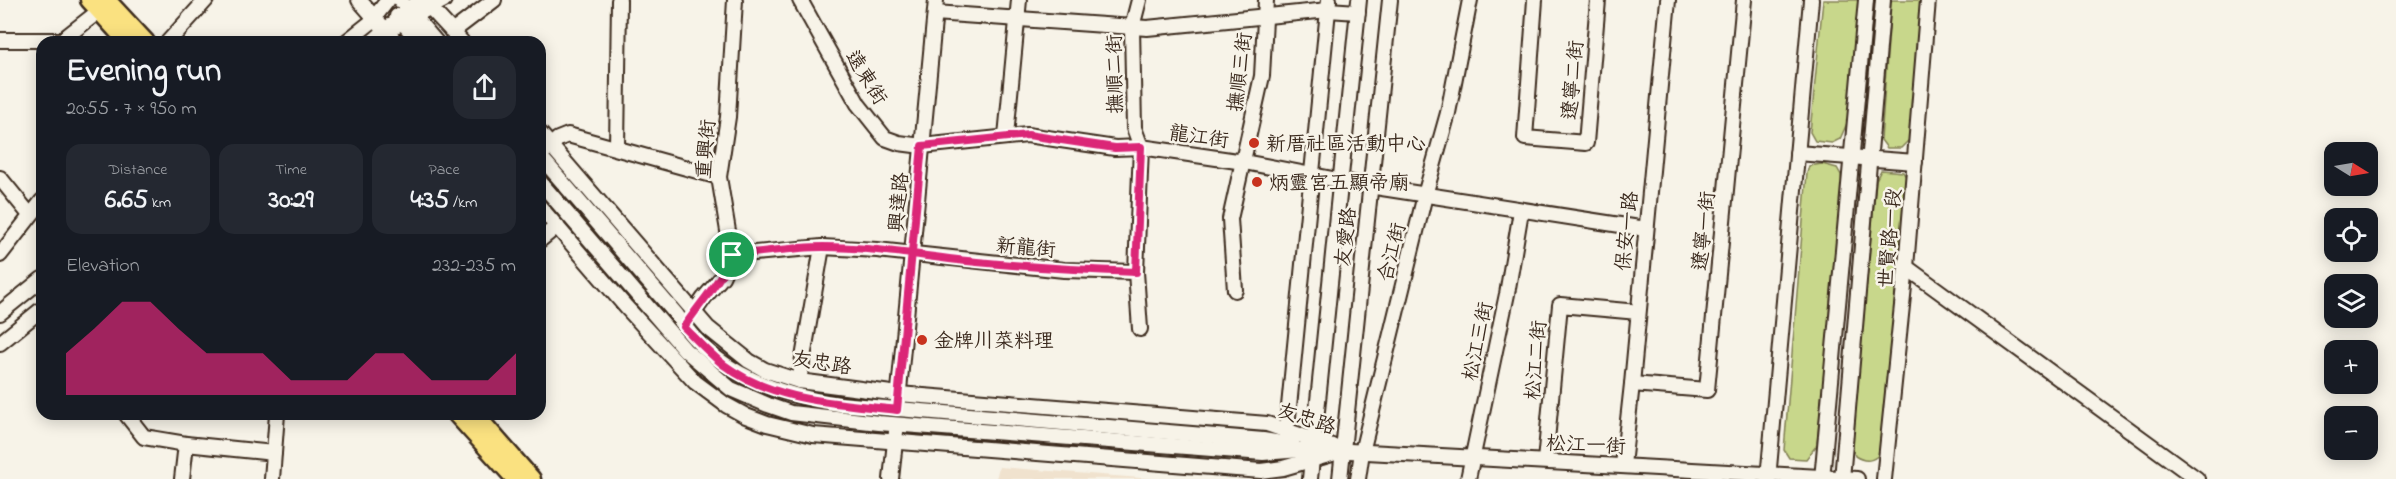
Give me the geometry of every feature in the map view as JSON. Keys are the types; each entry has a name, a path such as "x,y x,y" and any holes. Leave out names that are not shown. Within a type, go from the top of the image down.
{"main road":[{"path":"99,4 123,36"},
{"path":"99,4 139,36"},
{"path":"461,420 515,479"},
{"path":"480,420 532,479"}],"street":[{"path":"173,36 206,0"},
{"path":"359,0 391,36"},
{"path":"353,36 374,18 396,8 444,0"},
{"path":"458,36 494,0"},
{"path":"617,148 620,0"},
{"name":"重興街","path":"732,255 719,177 728,117 735,0"},
{"name":"遠東街","path":"800,0 858,104 885,138 899,143 922,146"},
{"path":"1006,136 1019,0"},
{"name":"撫順二街","path":"1138,0 1132,27 1134,128 1141,147 1136,272 1140,329"},
{"name":"撫順三街","path":"1235,290 1230,219 1262,76 1266,0"},
{"name":"友愛路","path":"1340,479 1390,0"},
{"name":"合江街","path":"1358,479 1362,452 1425,195 1448,113 1470,0"},
{"name":"遼寧二街","path":"1534,0 1525,138 1586,143 1598,0"},
{"name":"保安一路","path":"1623,465 1668,0"},
{"name":"遼寧一街","path":"1632,384 1707,390 1744,0"},
{"path":"1768,476 1811,0"},
{"path":"1822,478 1866,0"},
{"name":"世賢路一段","path":"1842,478 1883,0"},
{"name":"世賢路一段","path":"1884,479 1906,267 1928,0"},
{"path":"425,2 456,36"},
{"path":"66,36 99,4"},
{"path":"935,6 1017,17 1147,28 1329,5 1358,6"},
{"name":"友愛路","path":"1282,473 1329,5"},
{"name":"興達路","path":"891,479 914,253 935,6"},
{"name":"友愛路","path":"1310,479 1358,6"},
{"path":"380,36 386,31 396,8"},
{"path":"396,8 415,36"},
{"path":"396,8 429,36"},
{"path":"0,40 36,40"},
{"path":"546,150 568,135 719,177"},
{"name":"龍江街","path":"922,146 1028,135 1115,148 1141,147 1244,162 1369,186 1646,229"},
{"name":"友忠路","path":"546,140 693,312 724,342 749,361 776,374 799,381 899,394 1267,424 1286,441"},
{"path":"1797,153 1915,162"},
{"name":"友忠路","path":"546,164 676,314 684,327 725,366 762,385 806,399 897,410 1286,441 1313,449"},
{"path":"0,178 30,215"},
{"name":"友忠路","path":"546,189 676,340 718,380 744,396 791,413 896,424 1263,453 1286,441"},
{"path":"0,255 36,208"},
{"name":"松江三街","path":"1468,479 1507,294 1521,210"},
{"name":"友忠路","path":"546,214 667,352 710,394 726,405 767,424 813,435 1282,473 1313,449"},
{"path":"546,235 557,226"},
{"path":"799,381 822,247"},
{"name":"新龍街","path":"732,255 822,247 914,253 1064,270 1136,272"},
{"path":"667,352 693,312 722,277 732,255"},
{"path":"1906,267 2197,479"},
{"path":"0,303 36,276"},
{"path":"0,313 36,284"},
{"path":"0,322 36,293"},
{"path":"0,332 36,303"},
{"name":"松江二街","path":"1545,461 1560,305 1638,312"},
{"path":"0,343 36,314"},
{"path":"0,349 36,321"},
{"path":"131,420 144,437 186,444 274,453"},
{"path":"272,479 277,420"},
{"path":"182,479 186,444"},
{"name":"松江一街","path":"1313,449 1623,465 1768,476 1857,479"}],"shaded area":[{"path":"999,467 1153,479 996,479"}],"green space":[{"path":"1823,0 1858,0 1848,121 1840,139 1832,143 1815,141 1810,132"},
{"path":"1891,0 1922,0 1911,138 1901,148 1887,148 1881,140"},
{"path":"1822,164 1837,168 1841,175 1842,187 1817,445 1806,459 1789,458 1784,450 1807,173 1809,166"},
{"path":"1881,170 1903,172 1908,180 1881,453 1875,458 1866,460 1855,456 1852,447 1876,180"}],"place":[{"name":"新厝社區活動中心","path":"1254,143"},
{"name":"炳靈宮五顯帝廟","path":"1257,182"},
{"name":"金牌川菜料理","path":"922,340"}],"route":[{"path":"732,255 722,277 693,312 684,327 705,348 725,366 762,385 787,394 839,404 897,410 914,253 922,146 1028,135 1115,148 1141,147 1136,272 1064,270 975,262 914,253 822,247 732,255"}]}
